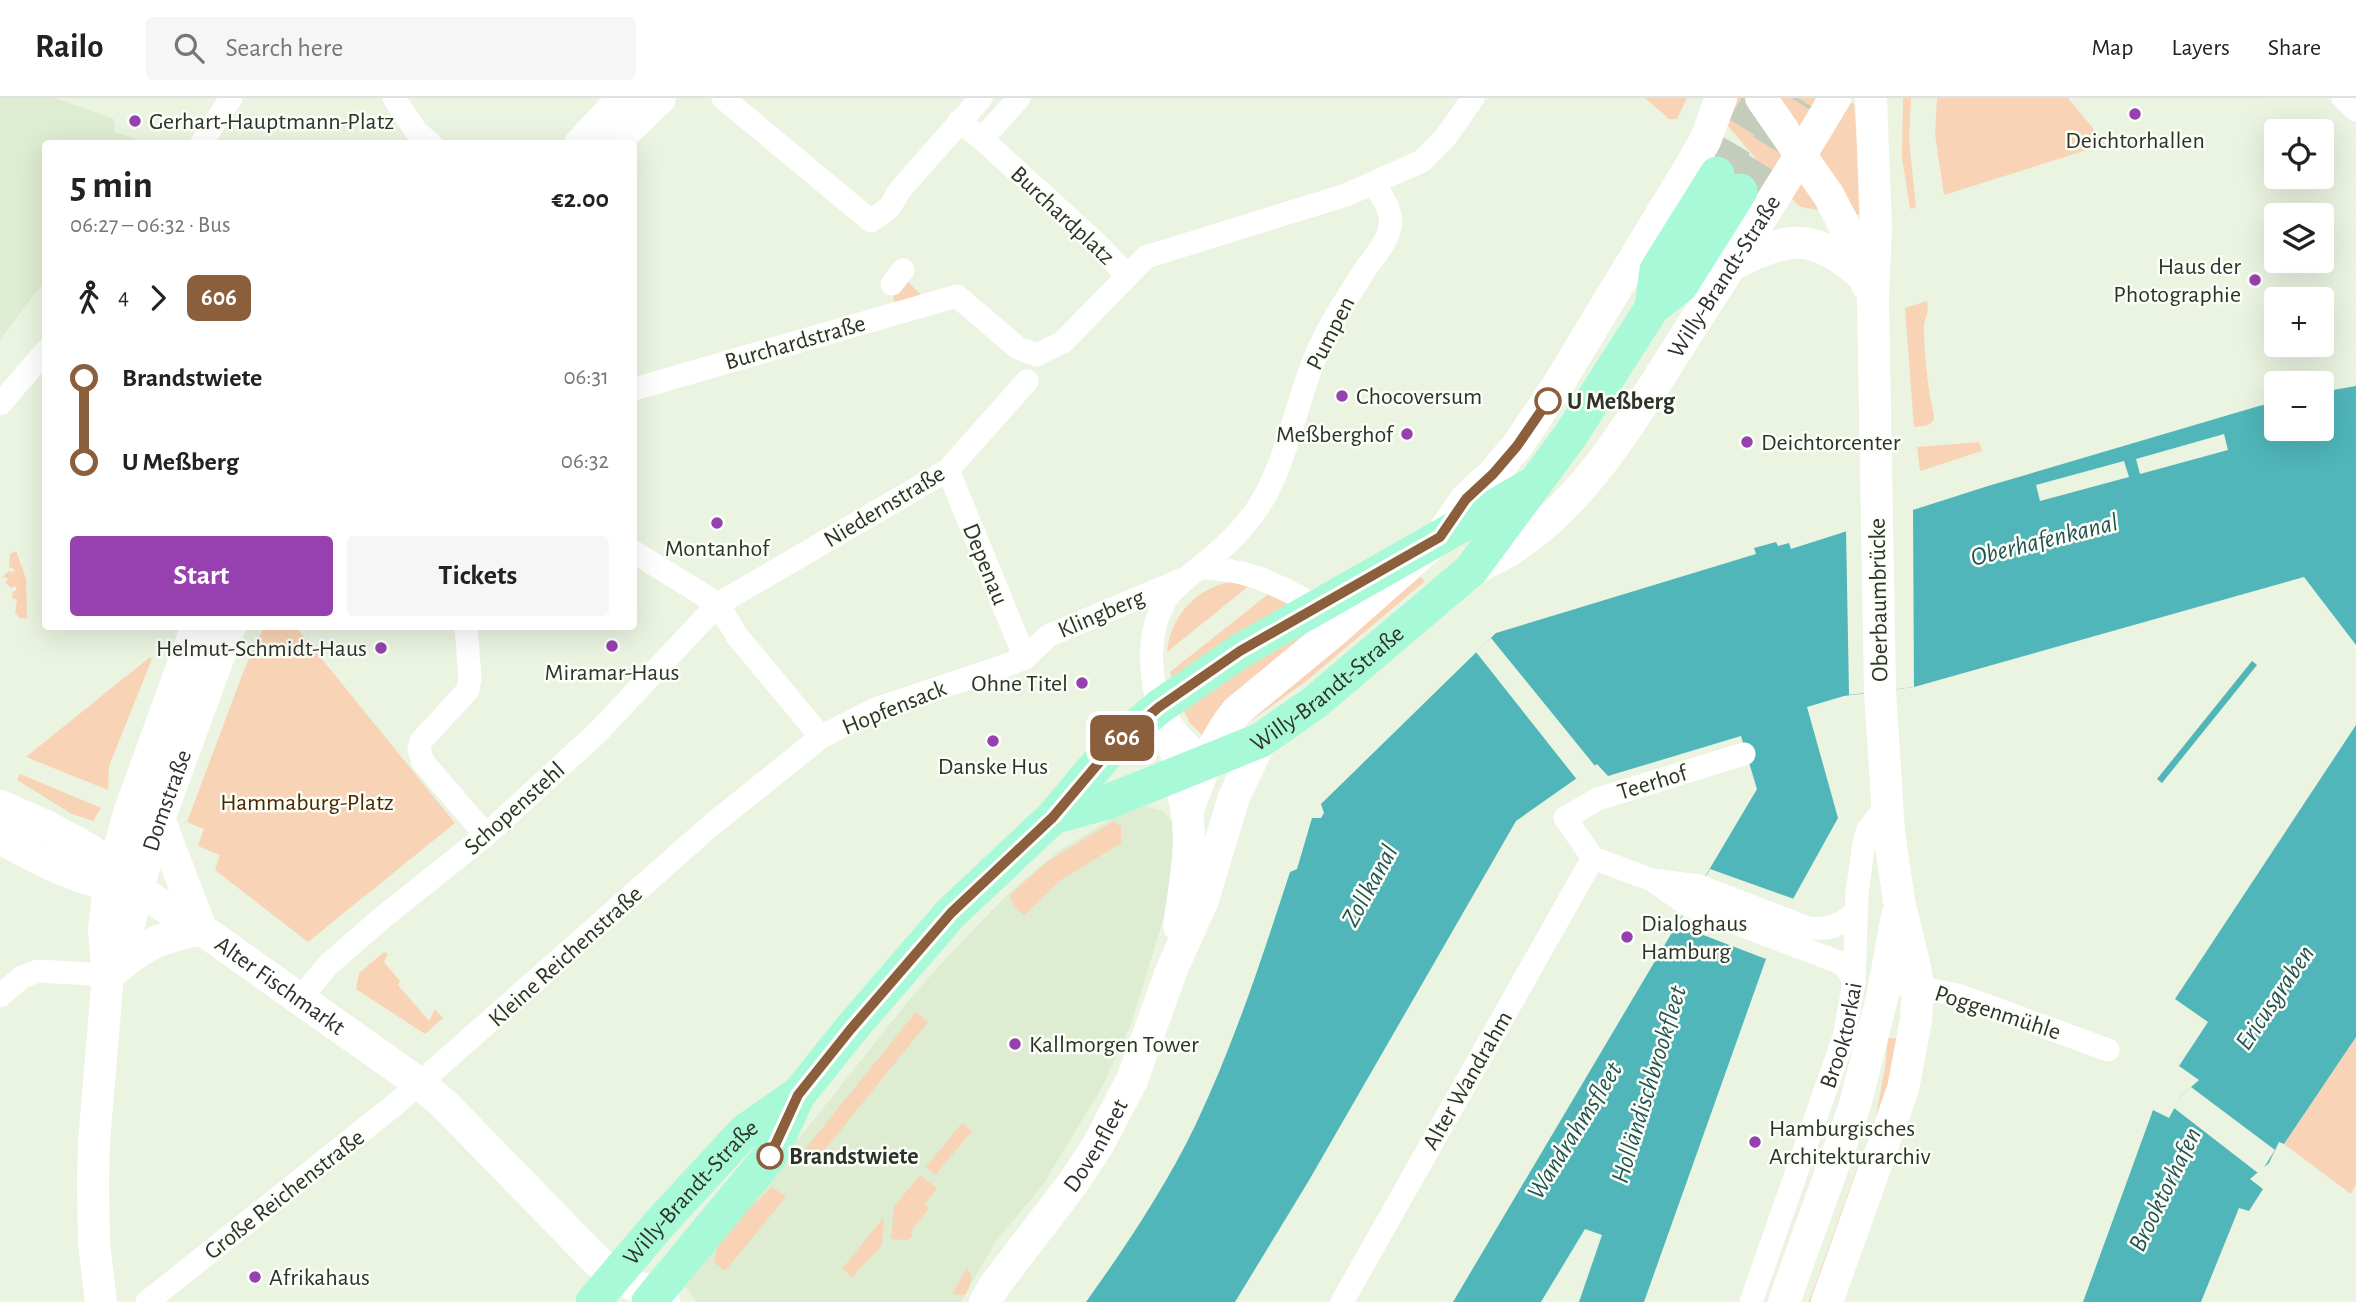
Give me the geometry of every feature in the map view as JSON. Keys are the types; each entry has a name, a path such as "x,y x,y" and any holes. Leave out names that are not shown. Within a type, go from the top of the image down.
{"main road":[{"path":"584,140 623,98"},
{"path":"617,140 660,98"},
{"name":"Willy-Brandt-Straße","path":"1191,768 1237,710 1334,631 1440,537 1466,499 1509,456 1539,414 1688,170 1705,141 1721,98"},
{"name":"Oberbaumbrücke","path":"1762,98 1829,196 1843,223 1868,287"},
{"name":"Willy-Brandt-Straße","path":"1053,817 1107,802 1261,740 1314,703 1471,570 1513,549 1567,503 1586,483 1610,450 1801,156 1835,98"},
{"name":"Oberbaumbrücke","path":"1871,98 1876,228 1868,287 1881,690 1887,805 1899,901 1915,967 1917,987"},
{"name":"Willy-Brandt-Straße","path":"1471,570 1570,436 1652,308 1657,270 1728,182"},
{"path":"1730,266 1774,246 1795,242 1811,243 1844,260 1868,287"},
{"name":"Willy-Brandt-Straße","path":"635,1296 744,1132 798,1095 951,913 1053,817 1113,746 1159,707 1240,651 1532,485"},
{"name":"Domstraße","path":"101,1302 94,1244 94,1142 108,975 123,948 120,881 129,813 196,630"},
{"name":"Domstraße","path":"120,881 159,819 229,630"},
{"name":"Dovenfleet","path":"985,1302 1073,1183 1098,1145 1132,1080 1172,969 1203,900 1234,797 1261,740"},
{"name":"Dovenfleet","path":"1172,969 1189,853 1191,768"},
{"path":"0,806 50,828 90,850 120,881"},
{"path":"108,975 165,936 201,929 159,819"},
{"path":"0,838 69,872 120,881"},
{"name":"Alter Fischmarkt","path":"120,881 201,929 420,1084"},
{"name":"Oberbaumbrücke","path":"1885,984 1899,901"},
{"name":"Brooktorkai","path":"1784,1302 1855,1105 1885,984"},
{"path":"1827,1302 1903,1089 1916,1020 1917,987"},
{"path":"420,1084 444,1104 579,1245 635,1296"}],"street":[{"path":"204,140 231,98"},
{"path":"394,98 416,131 426,140"},
{"path":"723,98 870,221 890,207 899,191 970,109"},
{"path":"982,139 1019,98"},
{"path":"1127,275 1146,257 1346,195 1422,161 1434,152 1473,98"},
{"path":"2343,98 2356,110"},
{"name":"Burchardplatz","path":"957,296 1018,348 1036,355 1063,342 1127,275 1095,242 982,139 970,109"},
{"name":"Pumpen","path":"1191,573 1246,523 1268,491 1323,339 1390,228 1388,209 1373,184"},
{"name":"Burchardstraße","path":"637,388 957,296"},
{"path":"0,404 42,356"},
{"name":"Niedernstraße","path":"719,604 948,470 1027,381"},
{"name":"Depenau","path":"948,470 1025,658"},
{"path":"637,554 719,604 737,636 821,737"},
{"path":"1191,768 1159,707 1151,658 1153,636 1163,607 1176,585 1191,573 1224,568 1250,573 1317,606"},
{"name":"Klingberg","path":"1025,658 1048,636 1191,573"},
{"name":"Schopenstehl","path":"299,1000 328,965 486,835 599,731 719,604"},
{"path":"466,630 470,678 468,690 421,741 419,755 486,835"},
{"name":"Hopfensack","path":"709,828 821,737 873,710 1025,658"},
{"name":"Teerhof","path":"1593,858 1564,818 1598,799 1744,754"},
{"name":"Brooktorkai","path":"1751,1302 1844,1037 1854,982 1856,912 1864,843 1868,830 1887,805"},
{"name":"Kleine Reichenstraße","path":"420,1084 709,828"},
{"path":"1593,858 1784,930 1841,963 1849,970 1854,982"},
{"name":"Alter Wandrahm","path":"1342,1302 1593,858"},
{"path":"1784,930 1827,929 1843,923 1856,912"},
{"path":"0,996 22,977 38,971 108,975"},
{"name":"Poggenmühle","path":"1885,984 1958,995 2108,1050"},
{"name":"Große Reichenstraße","path":"147,1302 420,1084"}],"shaded area":[{"path":"0,98 55,98 114,119 115,132 138,140 42,140 42,285 0,339"},
{"path":"1144,806 1163,811 1175,825 1170,897 1131,1024 1102,1087 1042,1186 996,1241 961,1302 697,1302 685,1286 706,1255 914,994 1010,892 1059,851 1116,816"}],"green space":[{"path":"1645,98 1687,98 1677,119 1669,119"},
{"path":"1736,98 1748,98 1782,155 1770,175 1727,125"},
{"path":"1776,98 1816,98 1799,128"},
{"path":"1903,98 1911,98 1909,141 1916,207 1910,209 1902,157"},
{"path":"1937,98 2068,98 2106,144 1944,195 1935,134"},
{"path":"1854,103 1863,215 1852,214 1817,158 1850,104"},
{"path":"1800,179 1826,211 1800,207 1790,197"},
{"path":"906,280 921,295 895,304 893,296"},
{"path":"1927,301 1925,350 1934,417 1929,424 1914,427 1905,308"},
{"path":"1979,442 1982,451 1920,471 1917,447"},
{"path":"16,551 26,579 27,619 21,619 15,613 17,599 13,599 12,592 17,590 15,586 11,588 5,582 8,580 6,577 1,578 9,571 14,572 14,569 9,567 10,554"},
{"path":"1420,577 1425,581 1305,682 1252,720 1248,716"},
{"path":"1237,581 1250,585 1167,652 1174,626 1189,604 1211,588"},
{"path":"1271,592 1288,604 1172,678 1170,672"},
{"path":"1319,623 1213,718 1202,735 1190,723 1184,711 1229,678"},
{"name":"Hammaburg-Platz","path":"263,630 298,630 455,823 308,942 215,870 220,855 198,846 204,829 187,822 244,670"},
{"path":"150,657 152,659 109,766 108,790 26,757"},
{"path":"1150,734 1158,757 1133,766 1128,753"},
{"path":"20,774 101,808 93,821 72,814 17,780"},
{"path":"1114,821 1121,827 1121,843 1061,880 1024,915 1013,905 1010,895 1047,862"},
{"path":"384,952 388,954 384,962 400,981 398,985 429,1021 435,1009 443,1018 425,1034 356,989 359,973"},
{"path":"916,1012 928,1022 814,1163 802,1153"},
{"path":"2356,1037 2356,1184 2351,1194 2284,1144"},
{"path":"1888,1038 1903,1039 1816,1302 1809,1302 1876,1116"},
{"path":"962,1123 972,1131 935,1175 926,1167"},
{"path":"920,1175 937,1188 925,1204 929,1208 910,1232 913,1235 908,1240 891,1239 894,1207"},
{"path":"772,1187 786,1197 725,1271 714,1262 723,1233"},
{"path":"884,1217 882,1245 852,1277 842,1269"},
{"path":"967,1268 971,1278 965,1295 952,1294"}],"water":[{"path":"2356,386 2356,645 2304,577 1914,687 1844,696 1807,707 1838,818 1793,899 1766,959 1644,1302 1579,1302 1602,1235 1585,1229 1541,1302 1453,1302 1757,789 1741,736 1608,776 1597,764 1516,821 1308,1182 1235,1302 1086,1302 1144,1216 1195,1126 1235,1032 1290,872 1297,869 1312,818 1321,818 1324,813 1321,804 1496,633 1756,554 1754,548 1776,542 1778,546 1789,543 1791,549 1988,486 2259,406 2264,405 2264,441 2334,441 2334,390"},
{"path":"2252,661 2257,665 2162,783 2157,779"},
{"path":"2356,725 2356,1037 2284,1144 2279,1142 2269,1163 2250,1179 2263,1189 2249,1211 2239,1208 2201,1302 2083,1302 2153,1110 2169,1118 2181,1096 2199,1080 2179,1066 2208,1022 2175,999"}],"pier":[{"path":"2224,434 2228,450 2140,474 2136,459"},
{"path":"2124,461 2129,477 2040,501 2036,485"},
{"path":"1913,507 1914,687 1849,695 1846,528"},
{"path":"1491,638 1608,780 1597,769 1578,781 1476,652"},
{"path":"1710,869 1797,900 1784,931 1766,959 1677,925"},
{"path":"2191,1087 2275,1150 2263,1169 2258,1173 2174,1108 2181,1096"}],"tunnel":[{"path":"1717,174 1762,98"},
{"path":"1740,191 1798,98"}],"bus line":[{"name":"606","path":"770,1156 798,1095 850,1030 951,913 1053,817 1113,746 1159,707 1240,651 1440,537 1466,499 1493,474 1517,446 1548,401"}],"place":[{"name":"Deichtorhallen","path":"2135,114"},
{"name":"Gerhart-Hauptmann-Platz","path":"135,121"},
{"name":"Haus der Photographie","path":"2255,280"},
{"name":"Chocoversum","path":"1342,396"},
{"name":"U Meßberg","path":"1548,401"},
{"name":"Meßberghof","path":"1407,434"},
{"name":"Deichtorcenter","path":"1747,442"},
{"name":"Montanhof","path":"717,523"},
{"name":"Miramar-Haus","path":"612,646"},
{"name":"Helmut-Schmidt-Haus","path":"381,648"},
{"name":"Ohne Titel","path":"1082,683"},
{"name":"Danske Hus","path":"993,741"},
{"name":"Dialoghaus Hamburg","path":"1627,937"},
{"name":"Kallmorgen Tower","path":"1015,1044"},
{"name":"Hamburgisches Architekturarchiv","path":"1755,1142"},
{"name":"Brandstwiete","path":"770,1156"},
{"name":"Afrikahaus","path":"255,1277"}],"water label":[{"name":"Oberhafenkanal","path":"2044,539"},
{"name":"Zollkanal","path":"1369,885"},
{"name":"Ericusgraben","path":"2274,997"},
{"name":"Holländischbrookfleet","path":"1648,1084"},
{"name":"Wandrahmsfleet","path":"1574,1130"},
{"name":"Brooktorhafen","path":"2164,1189"}]}
